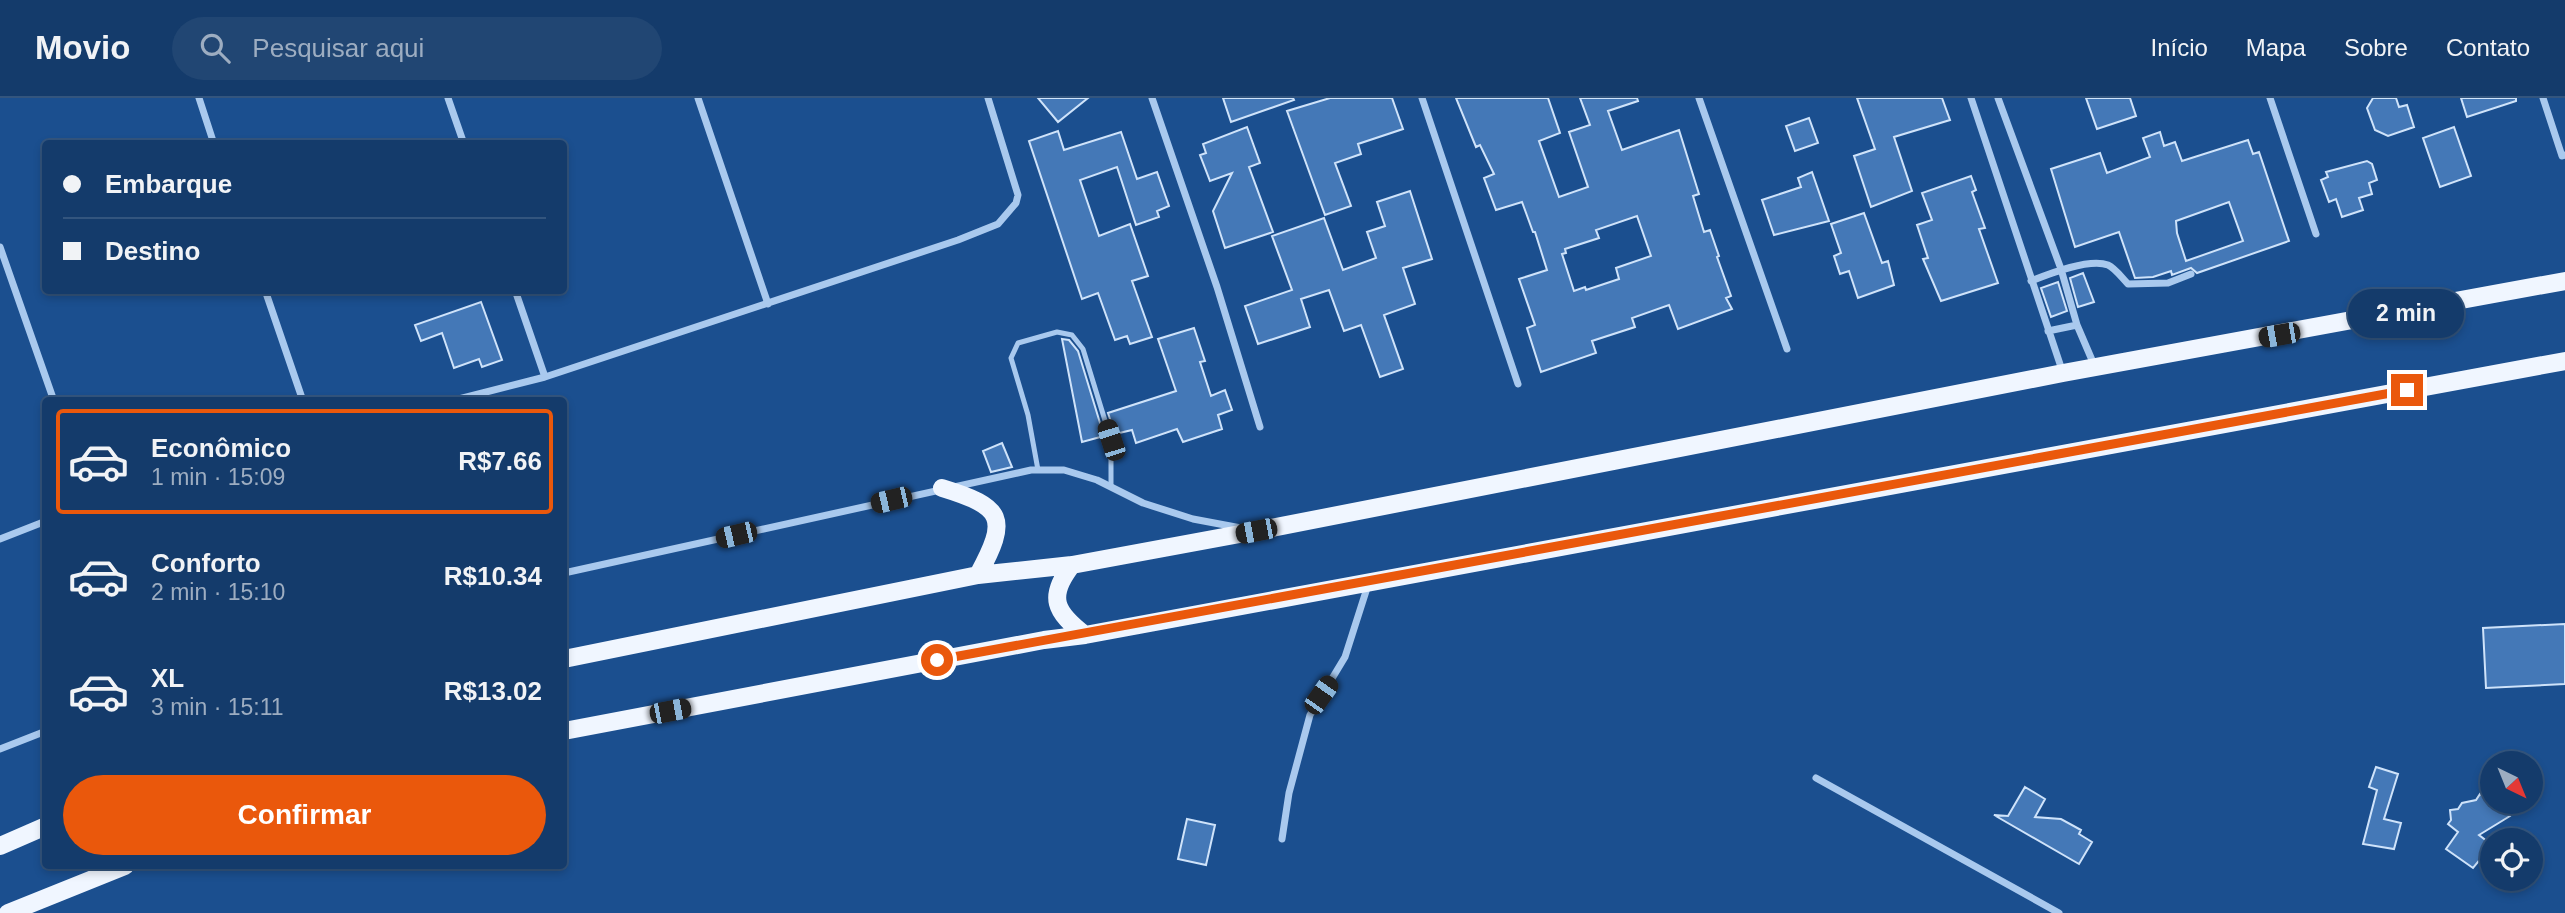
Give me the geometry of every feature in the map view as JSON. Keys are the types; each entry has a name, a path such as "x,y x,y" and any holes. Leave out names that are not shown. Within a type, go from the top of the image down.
{"main road":[{"path":"567,658 978,575 1072,565 1256,531 2063,373 2565,281"},
{"path":"567,730 1044,640 1085,635 2565,361"},
{"path":"942,488 986,504 995,517 999,532 978,575"},
{"path":"1072,565 1059,582 1055,598 1061,613 1085,635"},
{"path":"0,846 42,827"},
{"path":"8,913 118,869"}],"street":[{"path":"199,98 214,140"},
{"path":"448,98 463,140"},
{"path":"698,98 768,304"},
{"path":"467,397 545,377 768,304 976,234 1004,219 1016,203 1018,195 988,98"},
{"path":"1152,98 1217,287 1260,427"},
{"path":"1422,98 1518,384"},
{"path":"1699,98 1787,349"},
{"path":"1971,98 2063,373"},
{"path":"1998,98 2061,270 2077,325 2095,367"},
{"path":"2270,98 2316,234"},
{"path":"2543,98 2562,156 2565,155"},
{"path":"0,247 53,397"},
{"path":"2031,281 2061,270 2103,264 2110,265 2128,284 2148,286 2168,283 2191,274"},
{"path":"266,294 302,397"},
{"path":"516,294 545,377"},
{"path":"2048,331 2077,325"},
{"path":"567,572 942,488 1038,470 1064,470 1111,487 1143,503 1193,519 1256,531"},
{"path":"0,539 42,523"},
{"path":"1282,839 1289,793 1310,715 1345,657 1370,581"},
{"path":"0,749 42,733"},
{"path":"1816,778 2059,913"}],"lane":[{"path":"1038,470 1028,415 1011,358 1018,343 1057,332 1072,335 1083,349 1111,440 1111,487"}],"building":[{"path":"1038,98 1088,98 1058,122"},
{"path":"1223,98 1293,98 1294,100 1231,122"},
{"path":"1330,98 1392,98 1403,129 1358,144 1361,154 1335,163 1351,206 1325,215 1287,111"},
{"path":"1456,98 1548,98 1560,133 1539,141 1559,197 1588,187 1569,132 1590,125 1580,98 1637,98 1638,101 1608,111 1622,150 1679,130 1699,194 1693,196 1704,232 1710,230 1719,256 1717,257 1731,296 1726,298 1732,309 1678,329 1669,305 1632,318 1635,327 1592,341 1596,353 1541,372 1527,328 1535,325 1519,279 1547,270 1522,202 1496,210 1484,178 1494,174 1480,145 1476,147","holes":["1637,216 1651,256 1616,268 1619,279 1586,290 1585,287 1574,291 1562,254 1566,253 1565,249 1599,238 1596,230"]},
{"path":"1857,98 1942,98 1950,120 1894,137 1912,191 1871,207 1854,156 1875,149"},
{"path":"2086,98 2130,98 2136,116 2097,129"},
{"path":"2373,98 2396,98 2399,107 2407,105 2414,127 2388,136 2375,130 2367,108"},
{"path":"2461,98 2516,98 2516,101 2467,117"},
{"path":"1809,118 1818,143 1795,151 1786,126"},
{"path":"1247,127 1260,163 1249,167 1273,232 1225,248 1213,211 1232,173 1210,181 1200,155 1206,153 1203,144"},
{"path":"2454,127 2471,176 2440,187 2423,138"},
{"path":"1058,131 1064,150 1121,132 1137,179 1157,172 1169,206 1157,211 1159,217 1136,225 1117,167 1080,180 1099,236 1130,224 1148,276 1132,281 1152,337 1130,344 1127,336 1115,340 1098,293 1082,299 1029,141"},
{"path":"2160,132 2164,146 2175,142 2182,161 2248,140 2253,154 2259,152 2289,241 2197,273 2191,268 2172,275 2171,271 2153,277 2135,278 2119,232 2075,247 2051,169 2100,153 2107,173 2150,157 2143,138","holes":["2229,202 2243,241 2186,261 2176,221"]},
{"path":"2367,161 2372,164 2377,180 2369,183 2372,194 2359,198 2363,210 2342,217 2336,199 2329,202 2321,180 2328,177 2326,172"},
{"path":"1812,172 1829,221 1774,235 1762,200 1801,187 1798,178"},
{"path":"1971,176 1976,190 1972,192 1985,228 1979,229 1998,283 1941,301 1923,259 1928,258 1917,225 1932,220 1922,193"},
{"path":"1410,191 1432,259 1403,268 1415,304 1384,315 1403,369 1380,377 1361,325 1344,331 1329,290 1301,299 1310,327 1258,344 1245,306 1292,290 1272,236 1324,218 1343,270 1376,258 1367,232 1385,226 1377,202"},
{"path":"1864,213 1882,263 1888,261 1894,285 1858,298 1849,271 1840,274 1834,256 1841,253 1831,224"},
{"path":"2083,273 2094,302 2078,307 2070,278"},
{"path":"2058,282 2067,311 2051,317 2041,288"},
{"path":"481,302 502,360 482,367 479,359 454,368 442,333 421,341 415,325"},
{"path":"1194,328 1205,361 1200,362 1211,396 1225,390 1232,410 1218,415 1222,429 1183,442 1177,429 1136,443 1132,430 1115,434 1108,413 1176,391 1158,339"},
{"path":"1062,339 1069,340 1078,351 1104,436 1082,442"},
{"path":"1002,443 1012,467 991,472 983,451"},
{"path":"2565,624 2565,684 2486,688 2483,628"},
{"path":"2376,767 2398,774 2384,819 2401,823 2394,849 2363,844 2377,790 2369,787"},
{"path":"2025,787 2045,799 2035,817 2061,819 2081,830 2079,834 2092,842 2079,864 1994,815 2008,816"},
{"path":"2480,794 2480,814 2512,814 2490,828 2480,828 2480,860 2473,868 2446,849 2458,832 2448,824 2451,820 2450,810 2458,809 2462,803 2476,800"},
{"path":"1187,819 1215,825 1206,865 1178,859"}],"route":[{"path":"937,660 1085,635 2407,390"}]}
